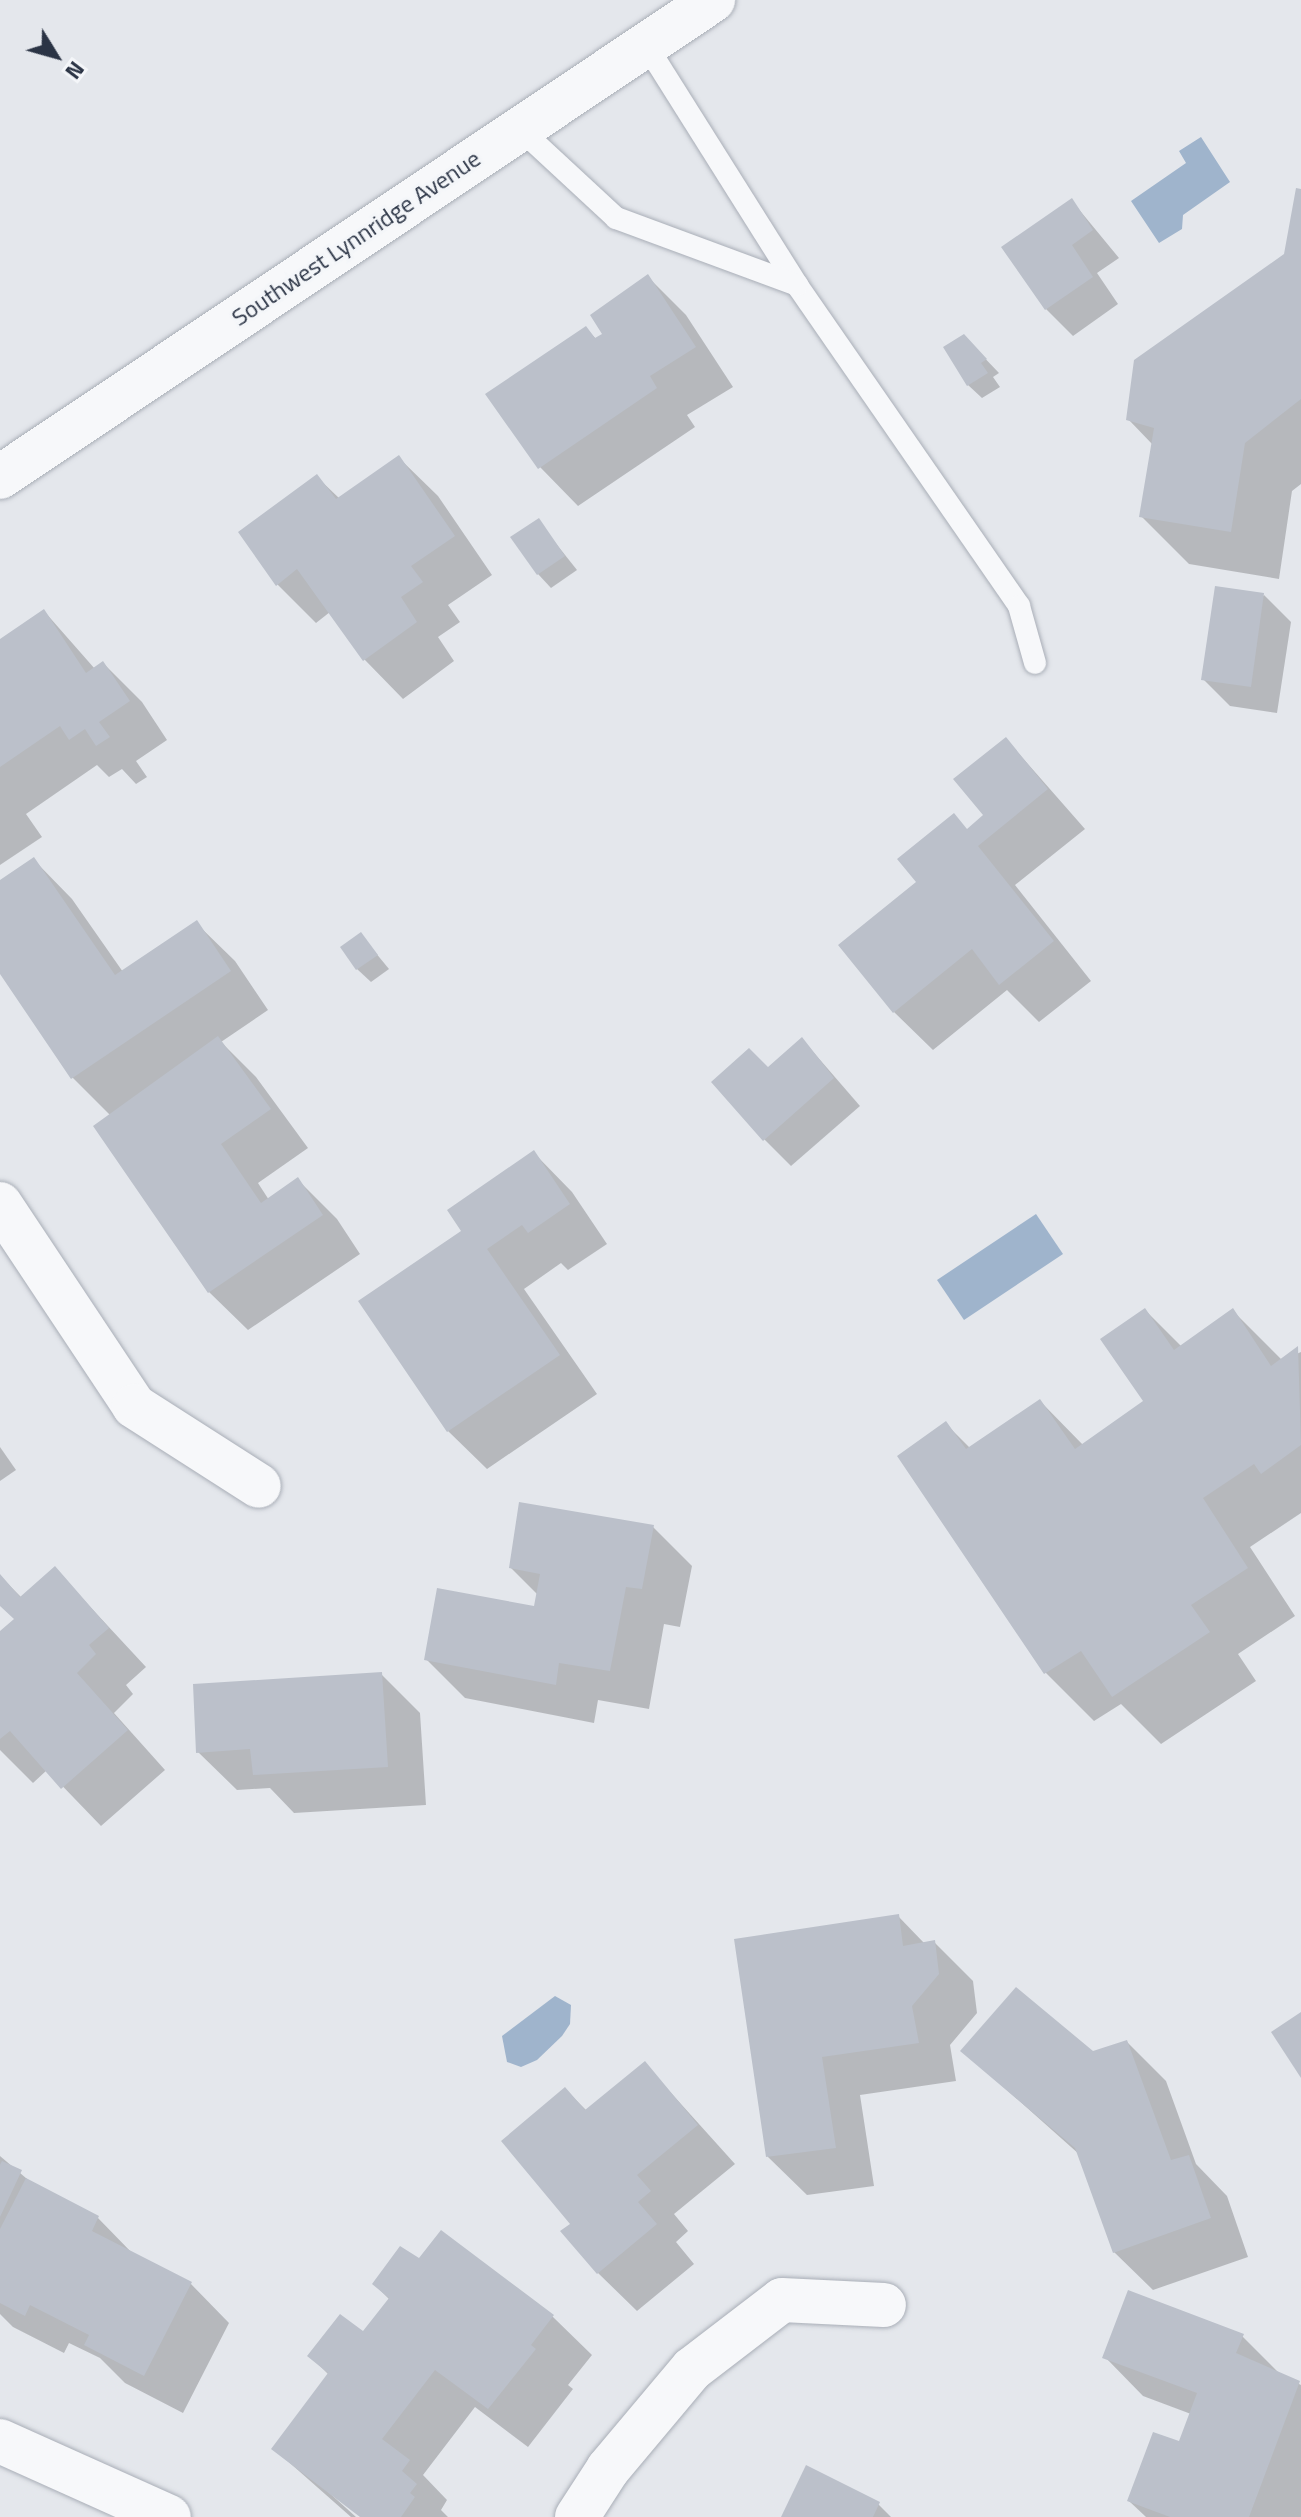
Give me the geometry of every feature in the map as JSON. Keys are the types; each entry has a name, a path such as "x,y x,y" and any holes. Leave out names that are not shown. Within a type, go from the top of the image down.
{"street":[{"name":"Southwest Lynnridge Avenue","path":"0,477 713,0"},
{"path":"0,1204 134,1406 259,1486"},
{"path":"577,2517 608,2469 692,2369 782,2300 884,2305"},
{"path":"0,2441 169,2517"}],"lane":[{"path":"646,45 797,285 1019,606 1035,663"},
{"path":"520,129 616,218 797,285"}],"water":[{"path":"1201,137 1230,182 1183,215 1182,229 1159,243 1131,201 1186,163 1179,151"},
{"path":"1036,1214 1063,1254 964,1320 937,1280"},
{"path":"555,1996 571,2005 570,2024 562,2036 537,2060 521,2067 507,2062 502,2036"}],"building":[{"path":"1296,188 1301,189 1301,399 1245,443 1231,532 1139,517 1154,428 1126,420 1134,360 1284,254"},
{"path":"1072,198 1093,230 1072,245 1093,277 1045,310 1001,247"},
{"path":"648,274 696,347 650,376 657,388 538,469 485,394 586,326 595,338 602,334 590,315"},
{"path":"964,334 987,359 981,363 988,373 967,386 943,347"},
{"path":"399,455 455,536 411,566 423,582 401,597 417,622 363,661 297,569 276,586 238,532 317,474 336,499"},
{"path":"539,518 565,556 537,575 510,537"},
{"path":"1215,586 1264,593 1251,687 1201,680"},
{"path":"44,609 86,673 103,661 130,701 99,722 110,737 96,746 85,729 69,740 60,726 0,767 0,639"},
{"path":"1006,737 1048,789 978,846 1054,941 999,985 972,949 893,1013 838,945 916,882 897,859 954,813 967,829 983,815 953,779"},
{"path":"34,857 115,975 197,920 231,971 71,1079 0,974 0,880"},
{"path":"361,932 378,955 356,970 340,947"},
{"path":"218,1036 271,1109 221,1144 261,1203 298,1177 323,1215 208,1293 93,1126"},
{"path":"802,1037 834,1078 763,1141 711,1082 749,1048 768,1067"},
{"path":"534,1150 570,1204 528,1233 522,1225 487,1249 560,1355 447,1432 358,1301 461,1231 447,1210"},
{"path":"1145,1308 1174,1350 1233,1308 1271,1366 1298,1346 1301,1445 1261,1474 1254,1464 1203,1498 1248,1568 1191,1605 1210,1632 1112,1697 1081,1651 1044,1674 897,1456 946,1421 966,1449 1040,1399 1075,1449 1143,1401 1100,1339"},
{"path":"519,1502 654,1525 642,1589 626,1587 610,1671 559,1663 556,1685 424,1660 437,1588 534,1606 540,1574 509,1568"},
{"path":"55,1566 109,1628 89,1645 96,1654 77,1673 128,1730 61,1789 10,1731 0,1739 0,1631 14,1619 0,1606 0,1574 20,1597"},
{"path":"382,1672 388,1767 253,1775 250,1749 196,1753 193,1684"},
{"path":"899,1914 903,1946 935,1940 939,1974 912,2006 919,2043 822,2057 836,2148 766,2157 734,1939"},
{"path":"1016,1987 1093,2051 1127,2040 1171,2160 1189,2155 1211,2218 1113,2253 1075,2148 960,2051"},
{"path":"1301,2012 1301,2078 1271,2032"},
{"path":"645,2061 698,2125 637,2175 651,2191 638,2202 657,2224 597,2274 560,2231 570,2224 501,2141 565,2087 585,2110"},
{"path":"2,2161 22,2170 0,2217 0,2165"},
{"path":"26,2178 99,2216 92,2231 192,2282 144,2376 84,2345 89,2335 30,2305 25,2316 0,2303 0,2229"},
{"path":"441,2230 554,2315 531,2345 536,2349 488,2409 435,2370 382,2439 410,2460 402,2471 417,2484 410,2493 415,2497 401,2517 360,2517 271,2449 328,2373 307,2356 340,2314 363,2331 389,2298 372,2284 400,2246 419,2258"},
{"path":"1128,2290 1244,2334 1236,2353 1300,2381 1249,2517 1170,2517 1127,2501 1153,2432 1179,2441 1197,2393 1102,2358"},
{"path":"806,2465 880,2502 873,2517 781,2517"}]}
